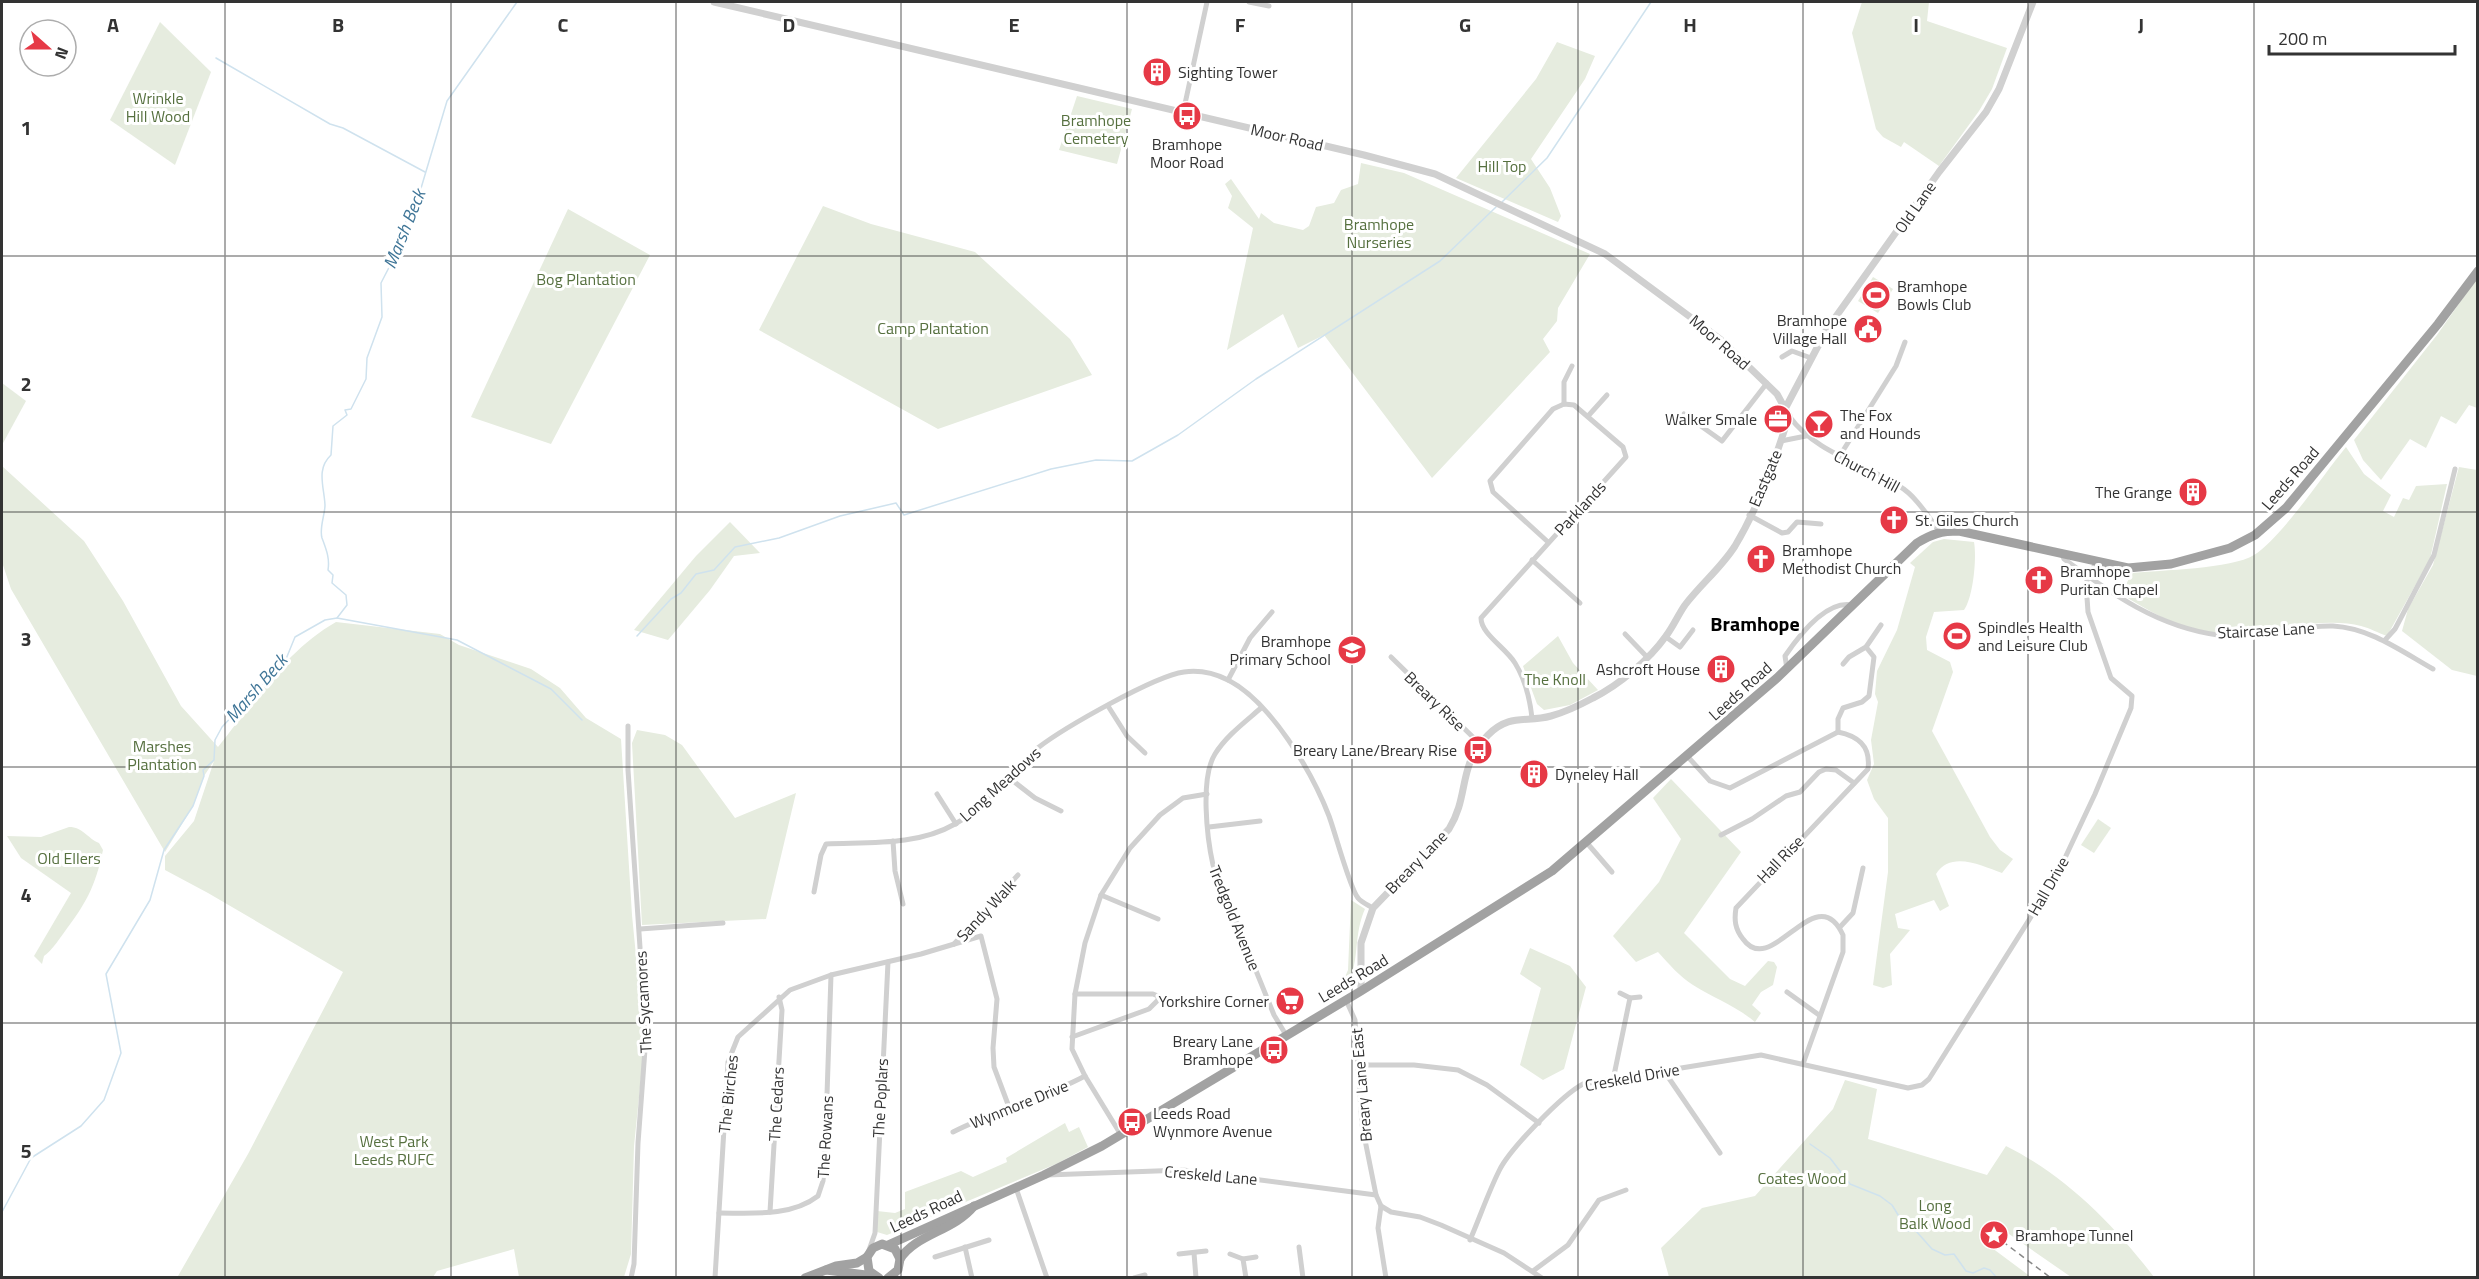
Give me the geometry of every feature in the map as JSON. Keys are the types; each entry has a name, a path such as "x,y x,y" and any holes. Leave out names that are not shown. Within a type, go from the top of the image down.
{"highway":[{"name":"Leeds Road","path":"867,1255 876,1246 887,1244 1044,1175 1121,1135 1532,886 1587,843 1787,669 1917,543 1939,531 1959,531 2128,568 2171,564 2219,553 2255,535 2286,508 2438,324 2478,271"},
{"name":"Leeds Road","path":"888,1278 912,1246 965,1218 975,1204"},
{"path":"887,1244 895,1249 900,1262"},
{"path":"805,1278 836,1266 857,1263 867,1255"},
{"path":"867,1255 869,1271 878,1277"},
{"path":"826,1270 878,1277"}],"street":[{"name":"Moor Road","path":"714,2 1435,174 1605,254 1720,339 1767,383 1786,407 1790,416"},
{"path":"1183,113 1207,2"},
{"path":"1249,2 1269,6"},
{"name":"Old Lane","path":"1786,407 1810,358 1836,316 1986,112 1999,89 2033,2"},
{"path":"1839,457 1896,366 1905,342"},
{"path":"1782,357 1792,351 1810,358"},
{"path":"1564,404 1564,382 1572,366"},
{"path":"1684,414 1722,441 1767,383"},
{"path":"1589,416 1607,395"},
{"name":"Parklands","path":"1564,404 1574,405 1589,416 1623,447 1626,457 1548,542 1493,492 1490,481 1553,410 1564,404"},
{"name":"Church Hill","path":"1790,416 1806,436 1839,457 1901,487 1939,531"},
{"name":"Eastgate","path":"1749,515 1765,486 1790,416"},
{"name":"Eastgate","path":"1781,441 1806,436"},
{"path":"2385,640 2395,629 2434,555 2455,469"},
{"path":"1749,515 1782,533 1788,532 1797,522 1821,524"},
{"name":"Breary Lane","path":"1361,991 1361,943 1373,908 1449,829 1457,816 1468,762 1480,744 1497,726 1511,719 1550,717 1597,696 1647,657 1666,637 1685,605 1718,570 1735,546 1749,515"},
{"path":"1532,718 1527,692 1516,665 1501,644 1485,632 1481,618 1548,542"},
{"name":"Staircase Lane","path":"2062,554 2064,559 2126,602 2171,624 2221,635 2333,626 2356,630 2385,640 2433,669"},
{"path":"1532,560 1580,603"},
{"name":"Hall Drive","path":"1803,1064 1902,1087 1922,1084 1936,1071 2056,877 2096,794 2131,708 2132,696 2111,678 2098,647 2085,595 2088,576 2096,562"},
{"path":"1787,669 1785,656 1810,625 1835,607 1852,605"},
{"path":"1272,612 1251,638 1228,680 1261,708 1302,762 1337,837 1354,892 1360,900 1373,908"},
{"path":"1843,664 1849,657 1866,647 1881,626"},
{"path":"1666,637 1680,647 1693,630"},
{"path":"1625,634 1647,657"},
{"path":"1688,757 1710,781 1730,788 1838,732 1838,718 1843,708 1862,702 1869,696 1874,657 1866,647"},
{"name":"Breary Rise","path":"1391,657 1480,744"},
{"name":"Long Meadows","path":"814,892 821,855 826,844 893,841 927,836 956,824 987,800 1039,747 1149,684 1178,673 1205,672 1228,680"},
{"path":"1108,706 1132,742 1145,753"},
{"name":"Tredgold Avenue","path":"1261,708 1215,754 1209,766 1207,794 1209,827 1213,865 1274,1015 1286,1035"},
{"name":"The Sycamores","path":"628,726 628,770 640,929 646,1068 638,1143 634,1263 631,1278"},
{"name":"Hall Rise","path":"1838,732 1852,734 1862,742 1870,758 1868,769 1741,900 1735,915 1737,930 1745,942 1764,950 1807,919 1825,918 1840,927"},
{"path":"1721,835 1752,819 1786,796 1800,792 1819,772 1826,769 1836,770 1854,783"},
{"path":"1008,777 1035,798 1061,811"},
{"path":"937,794 956,824"},
{"path":"1121,1135 1084,1076 1072,1049 1075,994 1085,943 1101,895 1130,848 1160,815 1184,798 1207,794"},
{"path":"1209,827 1260,821"},
{"path":"893,841 895,871 903,904"},
{"path":"1587,843 1612,872"},
{"path":"1803,1064 1842,952 1843,935 1840,927 1853,912 1863,868"},
{"name":"Sandy Walk","path":"954,944 1018,875"},
{"path":"1101,895 1158,919"},
{"path":"640,929 723,923"},
{"name":"The Birches","path":"715,1278 728,1062 738,1037 779,997 800,985 831,975 981,936 998,999 993,1048 994,1067 1009,1107"},
{"name":"The Poplars","path":"867,1255 874,1233 888,962"},
{"name":"The Rowans","path":"719,1213 770,1212 814,1200 821,1190 831,975"},
{"path":"1620,993 1630,998 1640,997"},
{"path":"1787,993 1819,1015"},
{"path":"1072,1037 1149,1009 1158,1000 1158,996 1153,994 1075,994"},
{"name":"The Cedars","path":"770,1212 782,1010 779,997"},
{"path":"1613,1080 1630,998"},
{"name":"Breary Lane East","path":"1346,1000 1355,1020 1362,1125 1376,1195 1381,1206 1378,1228 1386,1278"},
{"name":"Creskeld Drive","path":"1470,1240 1500,1169 1539,1123 1574,1089 1583,1084 1761,1055 1803,1064"},
{"path":"1358,1065 1414,1065 1458,1070 1487,1086 1539,1123"},
{"path":"1664,1071 1720,1153"},
{"name":"Wynmore Drive","path":"953,1132 1009,1107 1042,1098 1084,1076"},
{"name":"Creskeld Lane","path":"1044,1175 1061,1177 1183,1170 1376,1195"},
{"path":"1016,1186 1047,1278"},
{"path":"1533,1271 1568,1245 1599,1200 1626,1190"},
{"path":"1381,1206 1391,1212 1430,1221 1504,1253 1542,1278"},
{"path":"874,1233 887,1244"},
{"path":"935,1257 989,1240"},
{"path":"1299,1247 1303,1278"},
{"path":"965,1248 972,1278"},
{"path":"1179,1254 1206,1251"},
{"path":"1194,1253 1196,1278"},
{"path":"1230,1254 1243,1259 1256,1257"},
{"path":"1243,1259 1246,1278"},
{"path":"900,1262 901,1278"},
{"path":"1135,1277 1145,1275"}],"green space":[{"path":"1862,2 1929,2 1927,21 2007,48 1992,89 1939,166 1904,142 1901,147 1883,137 1876,129 1852,33"},
{"name":"Wrinkle Hill Wood","path":"160,22 211,72 175,165 110,120"},
{"name":"Hill Top","path":"1557,42 1595,56 1585,79 1531,159 1550,188 1561,216 1558,222 1456,178 1536,79"},
{"name":"Bramhope Cemetery","path":"1077,96 1132,109 1117,164 1059,150"},
{"name":"Bramhope Nurseries","path":"1361,163 1404,173 1590,254 1558,308 1557,321 1543,339 1550,352 1432,478 1324,335 1298,348 1283,314 1227,350 1253,228 1228,208 1232,196 1225,184 1231,179 1259,219 1261,213 1274,223 1303,230 1309,226 1316,207 1334,203 1341,190 1358,184"},
{"name":"Camp Plantation","path":"823,206 871,224 975,252 1070,339 1092,375 938,429 759,330"},
{"name":"Bog Plantation","path":"568,209 650,255 551,444 471,417"},
{"name":"Bramhope Bowls Club","path":"1873,277 1893,289 1878,313 1858,301"},
{"path":"2477,278 2477,408 2469,405 2456,424 2441,416 2426,448 2410,439 2381,480 2363,460 2354,440 2437,335"},
{"path":"2,383 26,401 2,445"},
{"path":"2346,447 2364,474 2391,495 2383,511 2394,517 2403,498 2409,500 2416,486 2447,484 2430,559 2387,636 2368,628 2346,623 2295,625 2228,634 2199,631 2172,622 2121,594 2132,573 2213,566 2244,560 2254,555 2289,520"},
{"path":"2,466 84,541 123,601 181,706 218,747 285,663 318,634 336,622 440,634 459,645 531,669 560,688 586,718 621,739 632,915 643,1028 643,1058 634,1146 631,1254 624,1277 519,1277 514,1249 437,1271 433,1277 178,1276 248,1154 343,972 165,870 165,856 194,821 214,761 204,776 193,806 165,852 11,589 2,562"},
{"path":"2459,467 2477,470 2477,676 2452,670 2402,631 2408,609 2433,565"},
{"path":"730,522 760,553 734,556 710,590 668,640 634,630 696,556"},
{"path":"1944,539 1974,542 1975,567 1970,597 1964,610 1934,612 1926,637 1927,650 1950,662 1953,672 1932,731 1990,837 2000,850 2013,859 2002,873 1976,864 1958,861 1942,867 1936,874 1949,906 1940,911 1934,900 1895,914 1898,928 1910,930 1890,954 1892,985 1883,988 1873,985 1888,872 1888,818 1874,799 1867,780 1874,764 1871,740 1878,702 1875,694 1877,671 1897,630 1915,567 1910,563 1933,542"},
{"name":"The Knoll","path":"1558,636 1573,663 1598,690 1570,705 1544,710 1537,704 1523,666"},
{"path":"637,730 665,735 682,745 735,818 796,793 766,919 642,925 632,743"},
{"path":"1671,779 1741,852 1684,933 1730,979 1745,986 1768,961 1774,962 1777,967 1773,985 1761,992 1752,1005 1761,1013 1755,1022 1688,981 1674,970 1658,952 1636,962 1613,936 1659,882 1681,839 1653,798"},
{"path":"2098,819 2111,828 2094,853 2081,845"},
{"name":"Old Ellers","path":"74,827 99,843 103,850 89,895 71,923 44,956 42,964 34,956 71,893 21,858 7,836 41,837"},
{"path":"1351,900 1365,909 1360,922 1353,971 1340,992 1328,1002 1342,984 1348,970"},
{"path":"1530,948 1570,966 1586,987 1564,1069 1543,1080 1520,1065 1541,988 1520,974"},
{"name":"Long Balk Wood","path":"1845,1080 1877,1089 1868,1139 1987,1175 2006,1146 2049,1172 2087,1203 2122,1238 2154,1277 2071,1277 1996,1225 1984,1242 2031,1277 1669,1277 1661,1248 1702,1208 1755,1196 1833,1109"},
{"path":"1065,1123 1069,1132 1079,1127 1088,1147 1056,1164 887,1235 877,1232 877,1211 895,1213 905,1209 905,1192 961,1171 973,1177 1007,1162 1006,1158"}],"waterway":[{"name":"Marsh Beck","path":"2,1212 31,1158 81,1126 104,1100 121,1053 106,974 150,900 164,850 193,806 204,776 203,770 214,760 215,740 222,727 286,659 295,637 325,620 337,618 347,605 346,595 332,583 333,575 328,570 328,558 321,534 325,505 322,472 326,460 331,455 333,426 347,415 345,410 351,409 366,379 367,358 382,317 381,283 398,250 409,211 416,205 447,101 517,2"},
{"path":"1502,202 1547,158 1651,2"},
{"path":"216,58 330,124 343,128 425,172"},
{"path":"637,636 671,599 681,593 696,574 714,570 735,547 779,538 840,516 896,503 904,515 1051,469 1096,460 1132,461 1178,435 1256,379 1440,261 1496,207"},
{"path":"337,618 457,640 551,689 582,720"},
{"path":"1810,1144 1830,1158 1850,1184 1880,1196 1892,1205 1908,1231 1916,1231 1932,1249 1945,1255 1954,1254 1966,1271 1973,1273 1984,1268 1990,1270 1997,1278"}],"railway":[{"path":"1994,1235 2051,1278"}],"place":[{"name":"Sighting Tower","path":"1157,72"},
{"name":"Bramhope Moor Road","path":"1187,116"},
{"name":"Bramhope Bowls Club","path":"1876,295"},
{"name":"Bramhope Village Hall","path":"1868,329"},
{"name":"Walker Smale","path":"1778,419"},
{"name":"The Fox and Hounds","path":"1819,424"},
{"name":"The Grange","path":"2193,492"},
{"name":"St. Giles Church","path":"1894,520"},
{"name":"Bramhope Methodist Church","path":"1761,559"},
{"name":"Bramhope Puritan Chapel","path":"2039,580"},
{"name":"Spindles Health and Leisure Club","path":"1957,636"},
{"name":"Bramhope Primary School","path":"1352,650"},
{"name":"Ashcroft House","path":"1721,669"},
{"name":"Breary Lane/Breary Rise","path":"1478,750"},
{"name":"Dyneley Hall","path":"1534,774"},
{"name":"Yorkshire Corner","path":"1290,1001"},
{"name":"Breary Lane Bramhope","path":"1274,1050"},
{"name":"Leeds Road Wynmore Avenue","path":"1132,1122"},
{"name":"Bramhope Tunnel","path":"1994,1235"}],"district":[{"name":"Bramhope","path":"1755,623"}],"park label":[{"name":"Marshes Plantation","path":"162,755"},
{"name":"West Park Leeds RUFC","path":"394,1150"},
{"name":"Coates Wood","path":"1802,1178"}]}
